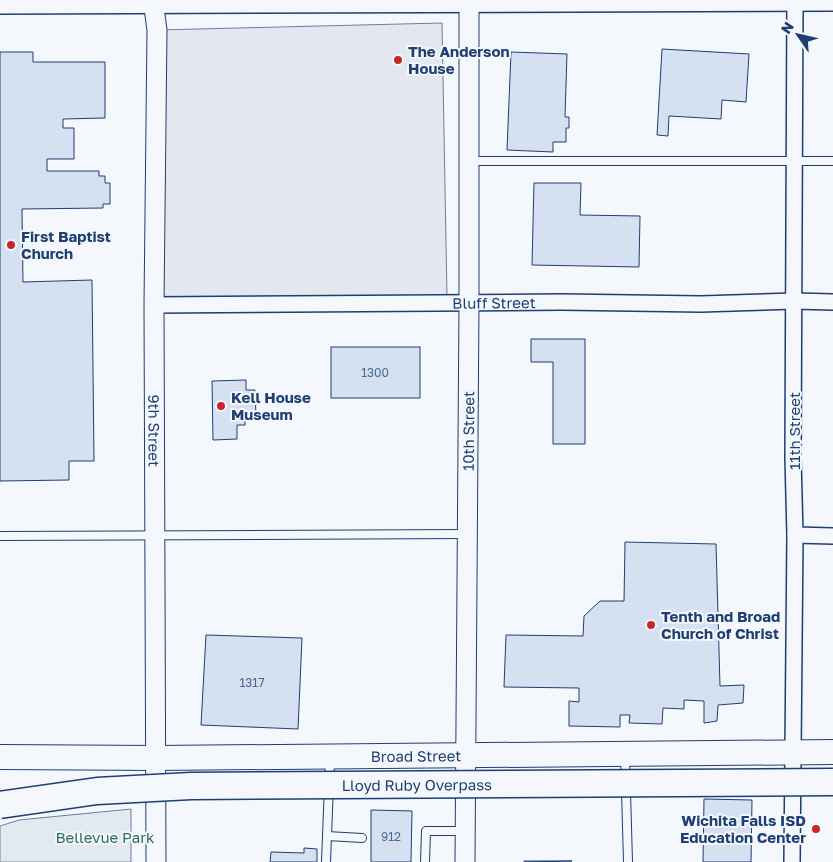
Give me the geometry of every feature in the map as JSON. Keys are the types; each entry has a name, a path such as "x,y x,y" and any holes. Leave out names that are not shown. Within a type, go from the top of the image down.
{"highway":[{"name":"Lloyd Ruby Overpass","path":"0,805 97,790 191,786 833,782"}],"main road":[{"name":"Broad Street","path":"0,756 156,758 833,752"}],"street":[{"name":"10th Street","path":"465,862 469,303 468,2"},
{"name":"11th Street","path":"792,862 795,535 793,458 795,2"},
{"path":"0,6 153,3 833,3"},
{"name":"9th Street","path":"153,3 157,30 154,305 156,862"},
{"name":"Bluff Street","path":"154,305 833,302"},
{"path":"795,535 833,536"}],"lane":[{"path":"468,161 833,161"},
{"path":"0,536 467,534"},
{"path":"625,754 628,862"},
{"path":"326,862 330,756"},
{"path":"425,862 426,832 465,832"},
{"path":"327,836 362,838"}],"green space":[{"name":"Bellevue Park","path":"131,809 131,862 0,862 0,826 19,820"}],"shaded area":[{"path":"442,23 447,297 163,304 157,30"}],"building":[{"path":"662,49 749,54 746,102 722,100 721,119 669,116 668,136 657,135"},
{"name":"First Baptist Church","path":"0,52 33,52 33,62 105,62 105,118 63,119 63,128 74,128 74,159 47,159 47,171 99,171 99,176 105,176 105,183 110,183 110,204 103,204 103,208 22,209 23,282 92,280 94,461 69,461 69,480 0,481"},
{"path":"511,52 567,54 565,117 569,117 569,128 566,128 566,142 553,142 553,152 507,150"},
{"path":"534,183 581,183 580,215 640,216 639,267 532,265"},
{"path":"531,339 585,339 585,444 553,444 553,362 531,362"},
{"path":"331,347 420,347 420,398 331,398"},
{"path":"246,380 246,390 255,390 256,416 245,416 245,425 237,425 237,439 213,440 212,381"},
{"name":"Tenth and Broad Church of Christ","path":"625,542 716,544 720,686 744,685 743,703 718,705 717,721 704,723 704,701 684,700 684,709 663,708 662,724 629,723 630,715 620,715 620,727 569,726 569,701 579,702 579,688 504,687 506,635 583,636 584,616 600,601 624,601"},
{"path":"206,635 302,638 298,729 201,725"},
{"path":"704,799 752,800 751,862 703,862"},
{"path":"371,810 412,811 411,862 371,862"},
{"path":"304,848 317,849 317,862 270,862 271,852 304,853"},
{"path":"524,861 572,861 524,862"}],"place":[{"name":"The Anderson House","path":"398,60"},
{"name":"First Baptist Church","path":"11,245"},
{"name":"Kell House Museum","path":"221,406"},
{"name":"Tenth and Broad Church of Christ","path":"651,625"},
{"name":"Wichita Falls ISD Education Center","path":"816,829"}]}
